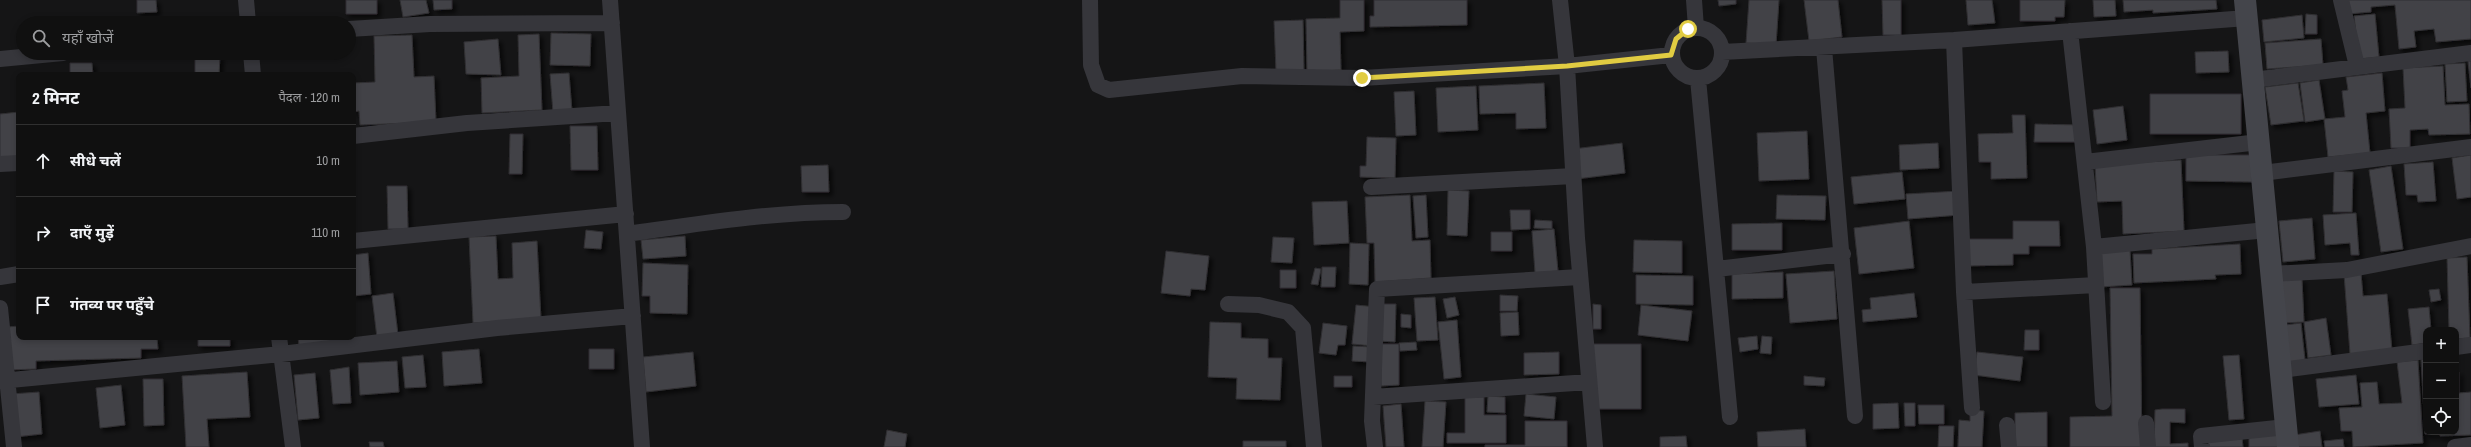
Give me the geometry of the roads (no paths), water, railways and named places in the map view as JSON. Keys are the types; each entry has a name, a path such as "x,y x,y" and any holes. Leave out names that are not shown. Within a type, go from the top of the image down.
{"street":[{"path":"246,0 247,16"},
{"path":"610,0 642,447"},
{"path":"1090,0 1091,65 1098,85 1109,90 1242,76 1362,78 1567,66 1671,55"},
{"path":"1560,0 1567,66 1580,276 1595,447"},
{"path":"1694,0 1696,28"},
{"path":"2340,0 2357,66"},
{"path":"1722,52 1824,48 2070,31 2246,9 2287,437 2201,436 2202,447"},
{"path":"356,29 430,24 612,23"},
{"path":"1696,28 1704,29 1717,37 1722,52 1721,60 1716,70 1706,77 1698,79 1683,75 1673,62 1671,55 1672,46 1681,33 1696,28"},
{"path":"2070,31 2094,246 2103,402"},
{"path":"1954,40 1964,292 1972,408"},
{"path":"1824,48 1843,254 1855,416"},
{"path":"2253,80 2471,53"},
{"path":"0,59 16,57"},
{"path":"252,60 253,72"},
{"path":"1698,79 1730,417"},
{"path":"356,136 467,123 618,113"},
{"path":"2084,162 2259,142"},
{"path":"2262,173 2471,147"},
{"path":"0,164 16,163"},
{"path":"1371,187 1573,176"},
{"path":"627,234 730,220 811,212 843,212"},
{"path":"356,241 626,214"},
{"path":"2094,246 2267,230"},
{"path":"2271,274 2347,270 2471,246"},
{"path":"1717,269 1843,254"},
{"path":"0,277 16,274"},
{"path":"1376,447 1372,421 1377,289 1580,276"},
{"path":"1964,292 2096,285"},
{"path":"1228,304 1259,305 1288,312 1303,328 1314,447"},
{"path":"0,308 4,381 14,447"},
{"path":"4,381 281,354 497,328 633,316"},
{"path":"279,340 293,447"},
{"path":"2459,347 2471,345"},
{"path":"2281,370 2423,351"},
{"path":"1373,397 1589,382"},
{"path":"2146,423 2148,447"},
{"path":"2008,425 2009,447"},
{"path":"2455,447 2471,445"}]}
